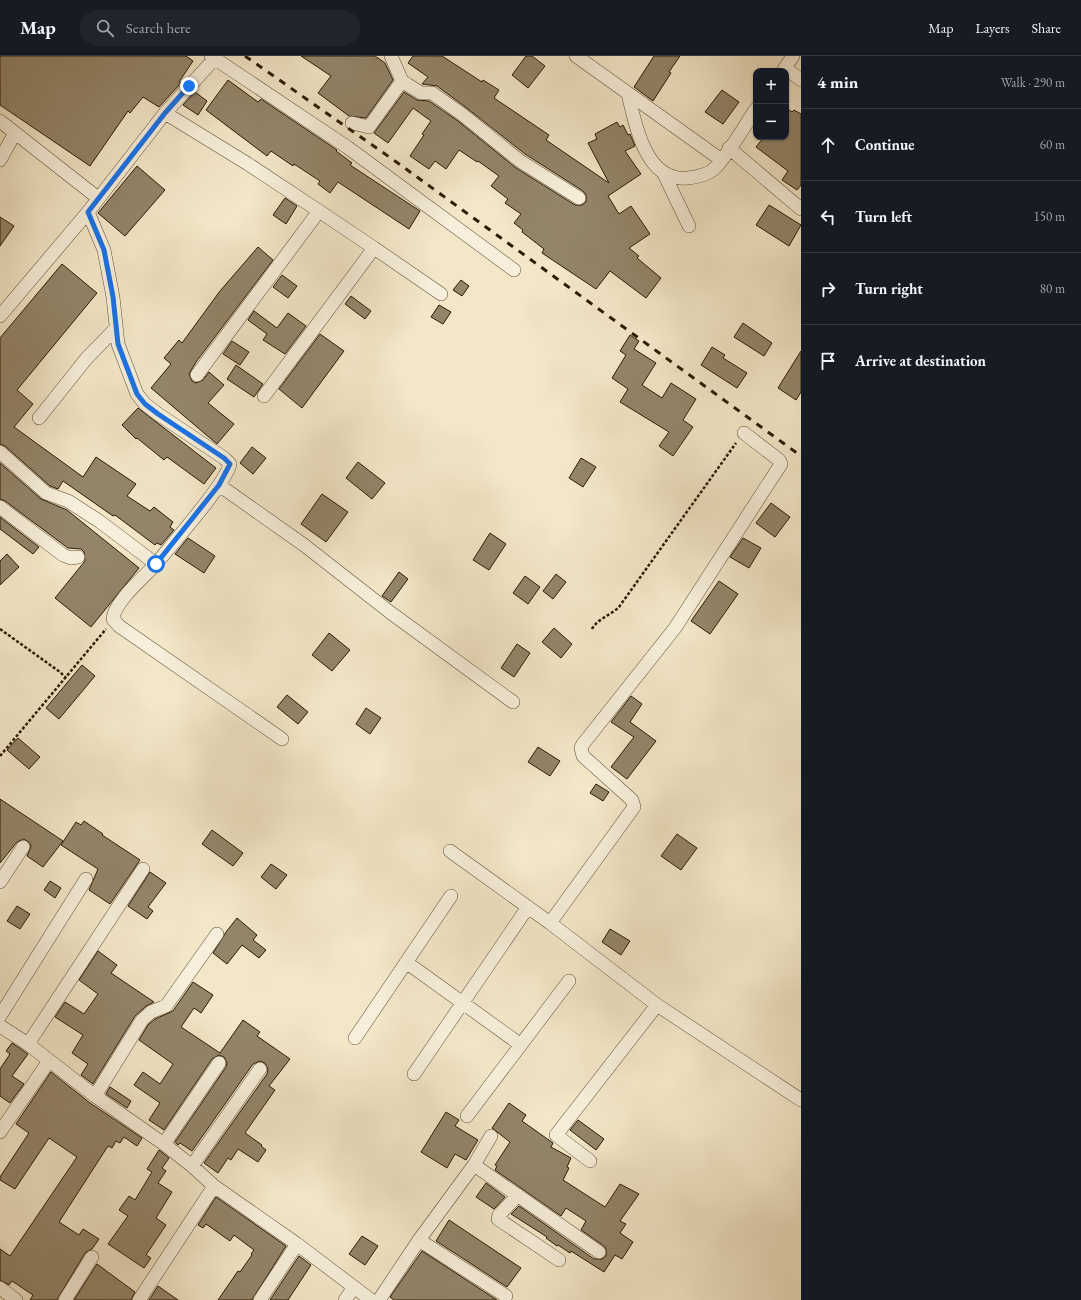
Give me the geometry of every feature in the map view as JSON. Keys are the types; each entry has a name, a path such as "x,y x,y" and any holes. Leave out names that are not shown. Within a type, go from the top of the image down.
{"street":[{"path":"391,56 402,81 421,93 432,93 463,115 520,161 579,198"},
{"path":"576,56 720,159"},
{"path":"785,68 793,56"},
{"path":"0,316 88,212 165,113 214,57 347,147 514,270"},
{"path":"789,73 801,80"},
{"path":"352,123 368,127 402,81"},
{"path":"628,93 636,128 653,164 664,174 689,226"},
{"path":"165,113 248,164 320,211 441,294"},
{"path":"664,174 679,179 698,177 715,168 753,114"},
{"path":"0,121 98,198"},
{"path":"0,160 15,133"},
{"path":"729,148 801,209"},
{"path":"197,375 320,211"},
{"path":"88,212 104,250 113,297 115,330 131,381 137,394 145,404 224,458 230,464 219,485 156,564 119,604 114,612 113,619 119,626 282,739"},
{"path":"264,396 374,248"},
{"path":"39,418 86,359 115,330"},
{"path":"550,923 634,807 632,800 583,756 581,748 583,744 675,628 780,466 779,460 744,434"},
{"path":"0,452 46,493 74,505 156,564"},
{"path":"219,485 304,544 333,570 513,702"},
{"path":"0,507 62,555 71,558 78,557"},
{"path":"0,882 23,848"},
{"path":"450,851 550,923 657,1005 801,1100"},
{"path":"28,1044 143,870"},
{"path":"0,1016 86,879"},
{"path":"355,1038 451,896"},
{"path":"414,1074 528,907"},
{"path":"95,1096 142,1020 151,1012 166,1006 217,934"},
{"path":"406,962 521,1045"},
{"path":"467,1116 570,981"},
{"path":"590,1161 556,1134 657,1005"},
{"path":"0,1026 28,1044 95,1096 164,1144 214,1186 297,1244 371,1300"},
{"path":"0,1132 49,1061"},
{"path":"164,1144 219,1063"},
{"path":"192,1166 260,1069"},
{"path":"379,1300 419,1240 474,1165 491,1136"},
{"path":"474,1165 510,1188 599,1252"},
{"path":"140,1300 214,1186"},
{"path":"518,1195 498,1219 559,1260"},
{"path":"419,1240 506,1296"},
{"path":"260,1300 297,1244"},
{"path":"65,1300 92,1257"},
{"path":"345,1300 354,1288"}],"path":[{"path":"592,629 598,622 619,607 744,434"},
{"path":"0,756 66,678 113,619"},
{"path":"0,629 60,672 66,678"}],"building":[{"path":"0,56 186,56 193,61 179,82 181,83 159,107 143,97 130,113 128,111 90,166 0,105"},
{"path":"301,56 375,56 385,63 393,80 366,118 349,116 318,93 331,76"},
{"path":"413,56 442,56 482,82 483,80 499,90 494,98 549,135 546,140 609,183 588,143 597,139 595,134 617,122 620,127 623,125 628,135 630,134 635,146 625,151 641,174 608,196 619,214 631,206 650,234 629,248 639,256 637,258 661,278 646,298 610,271 596,289 542,253 544,249 522,232 523,230 514,223 521,214 505,203 508,199 491,186 499,176 478,161 477,162 459,150 446,169 435,161 429,169 410,156 424,135 422,134 431,121 413,108 388,143 374,133 404,92 417,100 429,101 458,121 516,168 575,205 582,205 586,202 586,195 583,191 525,154 437,86 422,84 428,77 408,63"},
{"path":"526,56 532,56 545,66 528,88 512,75"},
{"path":"654,56 680,56 669,72 671,73 653,101 634,87"},
{"path":"228,80 258,102 261,99 337,150 336,151 352,163 350,165 420,211 409,229 338,182 330,193 318,184 320,181 294,164 293,166 271,151 267,156 206,110"},
{"path":"722,90 739,102 723,124 705,112"},
{"path":"195,92 207,101 198,115 183,105"},
{"path":"789,110 792,112 794,110 801,114 801,185 797,190 782,180 788,171 756,147 762,140 789,140"},
{"path":"137,166 165,190 125,236 98,213"},
{"path":"285,198 297,206 286,224 273,215"},
{"path":"769,205 801,225 789,246 756,225"},
{"path":"0,217 14,226 0,246"},
{"path":"258,247 273,260 196,362 189,374 192,381 196,383 203,380 209,372 224,385 208,403 234,424 217,444 151,388 171,364 164,358 179,340 182,343 220,291"},
{"path":"62,264 97,293 17,390 33,404 14,427 83,477 96,457 136,484 127,496 150,511 154,507 173,522 170,527 174,530 161,545 157,543 155,545 115,515 113,516 63,481 58,489 50,486 5,446 0,444 0,338"},
{"path":"282,275 297,286 288,298 273,287"},
{"path":"461,280 469,286 462,296 453,290"},
{"path":"351,296 371,311 365,319 345,304"},
{"path":"439,305 451,312 443,324 431,317"},
{"path":"254,311 277,328 288,313 306,326 285,354 263,340 267,334 248,320"},
{"path":"743,323 772,343 764,356 734,337"},
{"path":"320,334 344,351 302,408 279,389"},
{"path":"630,335 639,341 634,349 656,363 642,385 662,398 671,383 696,399 683,420 693,427 673,456 659,446 669,432 620,402 628,389 612,378 626,355 620,351"},
{"path":"232,341 249,352 240,365 223,354"},
{"path":"712,347 725,355 723,358 747,373 737,388 701,365"},
{"path":"801,351 801,392 796,400 778,388"},
{"path":"236,365 263,384 254,397 227,379"},
{"path":"138,408 216,468 204,484 167,457 164,460 137,438 136,439 122,425"},
{"path":"252,447 266,458 253,474 240,463"},
{"path":"581,458 596,467 583,487 569,478"},
{"path":"358,462 385,483 372,499 346,478"},
{"path":"0,463 41,499 67,510 139,568 91,627 55,598 85,561 84,552 81,549 68,548 5,501 0,499"},
{"path":"322,494 348,512 326,542 301,524"},
{"path":"771,503 790,517 775,537 756,523"},
{"path":"0,517 39,547 33,554 0,529"},
{"path":"490,533 506,544 489,570 473,560"},
{"path":"188,538 215,556 204,573 175,554"},
{"path":"743,538 761,548 749,568 730,557"},
{"path":"7,554 19,567 0,585 0,561"},
{"path":"399,572 408,579 391,602 382,596"},
{"path":"556,574 566,582 553,599 543,591"},
{"path":"525,576 540,587 528,604 513,593"},
{"path":"719,581 738,594 710,634 691,621"},
{"path":"554,628 572,644 561,658 542,642"},
{"path":"329,633 350,650 332,671 312,655"},
{"path":"517,644 530,653 514,677 501,668"},
{"path":"82,665 95,676 59,719 46,708"},
{"path":"287,695 308,712 298,724 277,707"},
{"path":"631,696 642,704 630,722 656,741 627,779 611,767 634,737 611,722"},
{"path":"366,708 381,718 370,734 356,724"},
{"path":"18,738 40,757 29,769 7,750"},
{"path":"538,747 560,761 550,776 528,762"},
{"path":"596,784 609,792 603,801 590,793"},
{"path":"0,799 63,841 43,867 27,856 31,847 30,843 24,839 17,842 0,863"},
{"path":"84,821 103,834 102,835 140,860 110,904 89,890 98,869 61,845 76,822 81,825"},
{"path":"212,830 243,853 233,866 202,844"},
{"path":"677,834 697,848 681,870 661,856"},
{"path":"271,864 287,875 276,889 261,877"},
{"path":"150,872 166,883 148,907 153,911 147,919 128,906"},
{"path":"50,881 61,888 55,898 44,890"},
{"path":"17,906 30,914 20,929 7,921"},
{"path":"237,918 257,935 253,940 266,950 259,958 242,945 227,964 213,953"},
{"path":"610,929 630,941 621,955 602,942"},
{"path":"98,951 117,965 111,973 154,1002 146,1006 135,1016 93,1084 81,1075 88,1064 72,1053 83,1035 55,1017 65,1002 84,1014 98,994 79,980"},
{"path":"193,982 213,995 201,1013 194,1008 181,1027 220,1053 243,1020 260,1032 257,1036 290,1059 269,1086 275,1090 245,1133 262,1145 261,1146 266,1150 258,1162 238,1149 231,1160 228,1158 218,1173 204,1163 267,1074 268,1069 265,1063 260,1061 253,1064 192,1151 180,1143 178,1145 175,1142 226,1067 227,1063 224,1057 219,1055 212,1059 164,1130 149,1120 160,1103 134,1085 143,1072 160,1084 173,1064 139,1040 148,1025 155,1019 173,1011"},
{"path":"12,1043 28,1054 12,1076 24,1084 10,1103 0,1096 0,1069 10,1054 6,1051"},
{"path":"51,1072 90,1103 142,1138 137,1146 124,1137 120,1143 116,1141 112,1148 108,1146 59,1222 79,1235 83,1229 99,1239 92,1249 85,1253 57,1300 30,1300 33,1295 12,1281 9,1285 0,1280 0,1249 10,1256 77,1157 49,1138 15,1189 0,1180 0,1177 29,1133 16,1124"},
{"path":"110,1087 131,1101 127,1108 106,1094"},
{"path":"509,1103 526,1115 522,1121 553,1143 551,1147 571,1158 567,1167 569,1168 563,1180 605,1207 620,1184 639,1194 620,1221 626,1224 620,1233 633,1242 622,1259 615,1255 604,1272 571,1251 570,1253 558,1245 557,1246 546,1238 547,1237 511,1214 519,1206 594,1259 602,1259 606,1256 606,1249 604,1246 581,1230 586,1221 566,1208 561,1216 495,1170 497,1166 495,1165 510,1142 492,1128"},
{"path":"446,1112 459,1120 455,1126 478,1140 466,1160 455,1154 447,1168 421,1152"},
{"path":"578,1120 604,1139 596,1150 570,1130"},
{"path":"159,1150 169,1158 162,1168 166,1171 158,1183 172,1192 156,1218 166,1225 146,1255 151,1258 144,1268 108,1244 128,1216 119,1210 129,1196 135,1200 152,1172 147,1169"},
{"path":"486,1183 505,1197 494,1209 476,1197"},
{"path":"216,1197 286,1246 252,1300 218,1300 238,1271 240,1272 254,1250 234,1235 230,1241 206,1224 203,1228 198,1225"},
{"path":"449,1220 521,1268 507,1287 436,1241"},
{"path":"362,1236 378,1246 365,1265 349,1254"},
{"path":"422,1251 497,1300 394,1300 390,1297"},
{"path":"299,1256 311,1265 288,1300 270,1300"},
{"path":"97,1264 135,1292 131,1300 74,1300"},
{"path":"158,1286 178,1300 149,1300"}],"railway":[{"path":"245,56 395,161 801,456"}],"route":[{"path":"156,564 219,485 230,464 224,458 158,414 145,404 137,394 131,381 126,361 118,344 115,330 113,297 104,250 88,212 165,113 189,86"}]}
